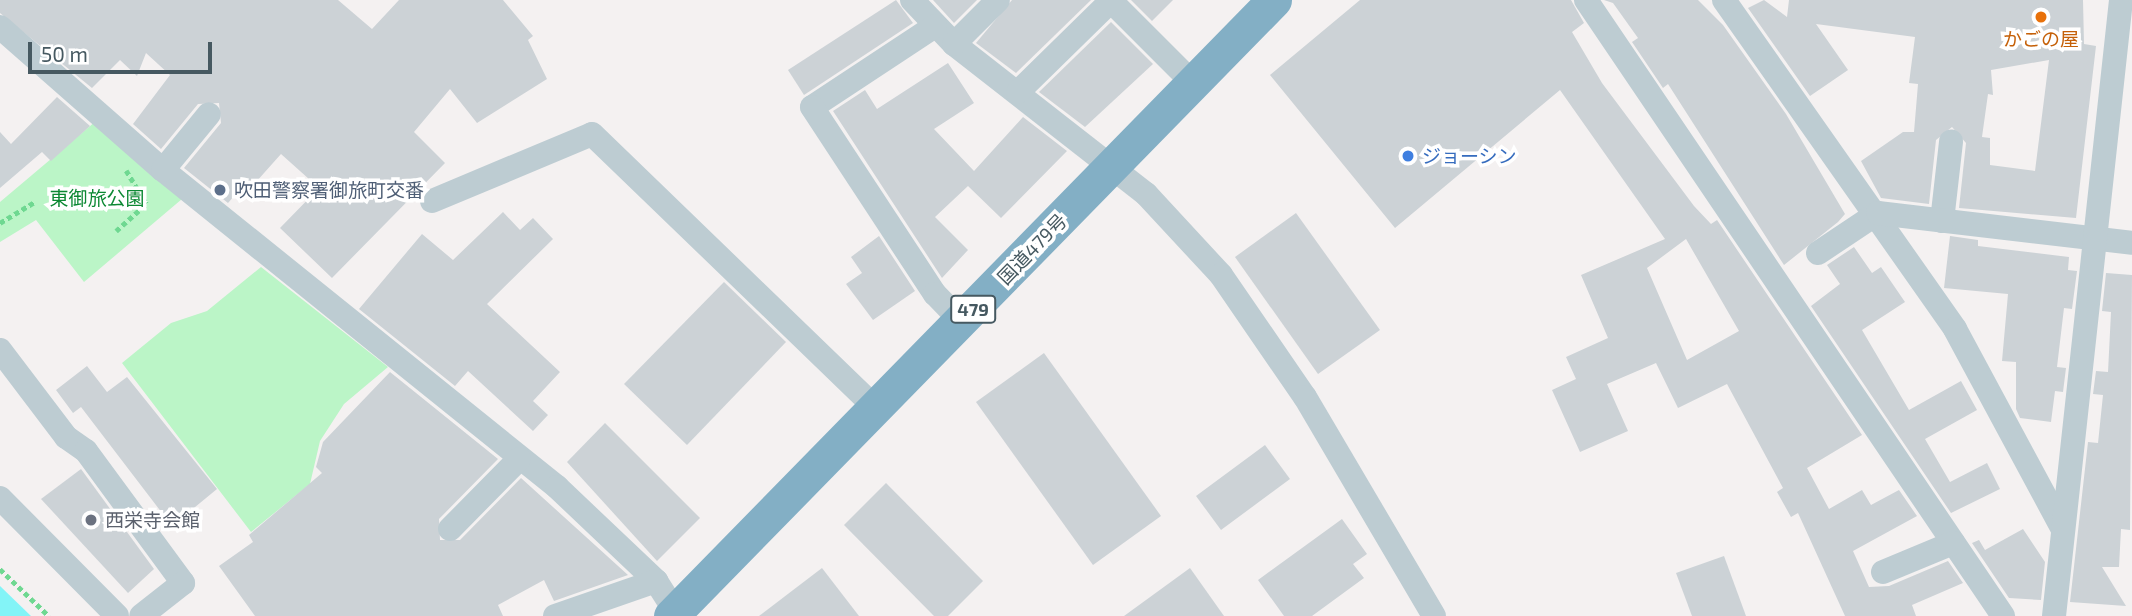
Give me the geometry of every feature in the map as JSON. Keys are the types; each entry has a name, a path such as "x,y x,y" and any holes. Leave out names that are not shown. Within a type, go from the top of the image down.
{"highway":[{"name":"国道479号","path":"675,614 1274,0"}],"street":[{"path":"912,0 954,44 1112,166 1221,275 1312,408 1434,616"},
{"path":"954,44 998,0"},
{"path":"1586,0 2003,616"},
{"path":"1724,0 1878,213 1955,329 2062,528"},
{"path":"2054,616 2121,0"},
{"path":"1018,92 1111,1 1193,83"},
{"path":"935,26 812,107 935,295 961,321"},
{"path":"0,27 163,170 381,348 433,382 656,580 675,614"},
{"path":"163,170 209,114"},
{"path":"432,201 592,134 877,409"},
{"path":"1942,221 1951,142"},
{"path":"1818,253 1878,213 2132,243"},
{"path":"0,350 66,437 86,451 183,583 141,616"},
{"path":"450,529 519,459"},
{"path":"0,498 117,616"},
{"path":"1883,572 1952,543"},
{"path":"555,616 656,580"}],"path":[{"path":"116,231 146,204 124,169"},
{"path":"0,223 36,201"},
{"path":"0,569 49,616"}],"green space":[{"name":"東御旅公園","path":"96,121 182,199 84,282 36,220 0,242 0,202"},
{"path":"261,267 388,367 344,404 320,441 310,484 251,532 122,363 171,323 207,311"}],"water":[{"path":"0,586 31,616 0,616"}],"building":[{"path":"0,0 338,0 372,29 399,0 503,0 533,36 528,40 547,79 477,123 450,89 414,132 445,163 332,278 280,228 319,188 281,154 247,192 242,187 228,203 184,168 221,123 219,103 198,104 161,149 133,124 170,75 146,53 137,76 120,60 92,88 0,13"},
{"path":"896,0 913,23 804,95 788,70"},
{"path":"933,0 977,0 954,23"},
{"path":"1012,0 1091,0 1016,73 976,43"},
{"path":"1131,0 1173,0 1152,21"},
{"path":"1360,0 1571,0 1584,23 1572,32 1602,83 1694,206 1711,224 1717,220 1862,435 1807,468 1829,509 1862,490 1871,505 1899,490 1917,516 1853,551 1869,587 1889,586 1948,561 1963,583 1912,605 1916,616 1845,616 1798,513 1791,517 1777,492 1783,488 1727,384 1678,408 1656,363 1607,384 1628,431 1580,452 1552,390 1576,379 1566,357 1608,338 1581,275 1665,239 1560,90 1395,228 1270,75","holes":["1686,239 1739,331 1687,360 1647,268"]},
{"path":"1604,0 1698,0 1723,25 1786,114 1845,214 1838,222 1784,265 1668,84 1663,88 1632,42 1638,38 1613,3"},
{"path":"1764,0 1787,17 1789,0 2083,0 2084,44 2096,46 2076,218 1959,208 1966,143 1952,127 1936,140 1929,204 1881,198 1861,161 1903,132 1914,132 1918,84 1909,83 1915,37 1816,24 1848,70 1810,96 1748,8","holes":["2049,60 2035,171 1990,165 1990,138 1982,137 1988,94 1993,95 1991,70"]},
{"path":"1111,22 1153,64 1085,127 1039,92"},
{"path":"948,63 974,103 934,129 974,171 1023,117 1067,151 1001,218 968,186 935,217 968,250 942,278 833,111 865,90 877,109"},
{"path":"57,97 90,126 51,161 42,152 0,188 0,132 11,144"},
{"path":"503,212 520,230 533,218 553,239 487,304 560,372 533,401 548,415 533,431 468,371 455,386 359,309 422,234 453,260"},
{"path":"1296,213 1380,330 1318,374 1235,257"},
{"path":"879,236 915,291 873,320 846,284 862,273 851,257"},
{"path":"1950,236 1978,240 1978,246 2069,257 2068,270 2077,271 2072,309 2064,308 2057,367 2066,368 2063,392 2055,391 2051,422 2020,418 2016,409 2016,362 2002,361 2008,294 1944,288"},
{"path":"1854,247 1872,273 1881,267 1905,302 1862,330 1909,410 1961,381 1977,410 1925,439 1950,482 1987,463 2000,489 1951,513 1811,306 1840,284 1827,265"},
{"path":"2106,273 2132,275 2130,530 2121,529 2119,567 2102,567 2126,606 2070,602 2088,442 2098,443 2103,395 2093,394 2096,371 2108,372 2111,312 2102,311"},
{"path":"724,282 786,342 687,445 624,384"},
{"path":"1044,353 1161,516 1093,565 976,402"},
{"path":"87,366 107,392 127,377 217,489 172,526 81,407 73,413 56,390"},
{"path":"390,372 498,459 439,519 440,540 460,540 521,478 628,575 554,601 544,580 498,605 503,616 255,616 219,566 253,542 249,535 322,473 316,467 323,442"},
{"path":"605,423 700,518 657,561 567,462"},
{"path":"1265,445 1290,479 1221,530 1196,496"},
{"name":"西栄寺会館","path":"81,469 154,569 128,593 41,499"},
{"path":"886,483 983,581 948,616 934,616 844,525"},
{"path":"1342,519 1367,554 1353,564 1364,578 1312,616 1284,616 1258,580"},
{"path":"2023,529 2045,562 2041,600 2009,598 1972,543 1979,540 1985,550"},
{"path":"1724,556 1746,616 1692,616 1676,573"},
{"path":"822,568 859,616 759,616"},
{"path":"1190,568 1224,616 1124,616"}],"place":[{"name":"かごの屋","path":"2041,17"},
{"name":"ジョーシン","path":"1408,156"},
{"name":"吹田警察署御旅町交番","path":"220,190"},
{"name":"西栄寺会館","path":"91,520"}]}
